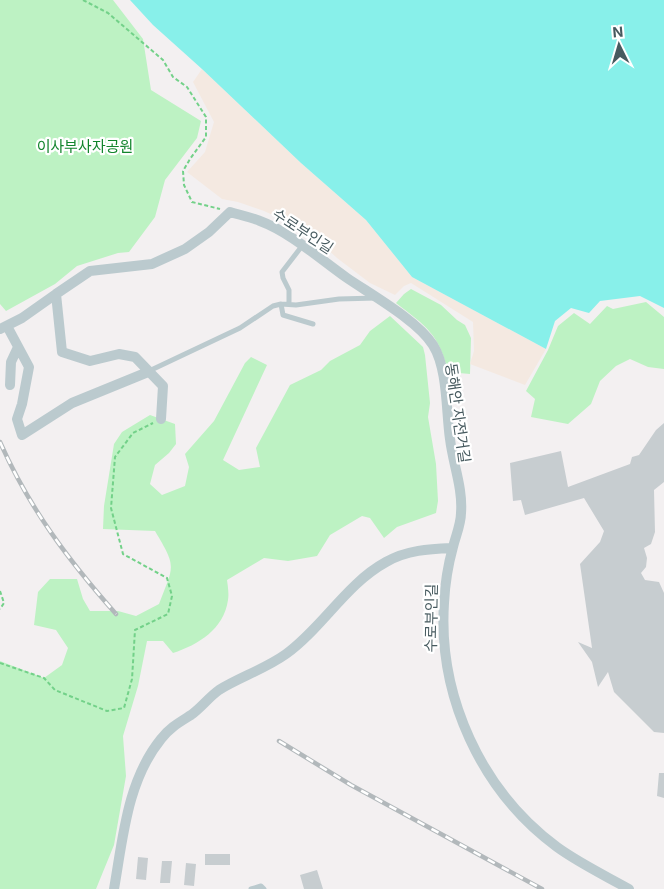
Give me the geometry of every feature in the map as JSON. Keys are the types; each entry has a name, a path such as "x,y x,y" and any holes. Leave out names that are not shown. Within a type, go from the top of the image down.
{"street":[{"name":"수로부인길","path":"230,212 260,221 284,234 404,316 433,345 438,356 443,378 450,441 461,501 460,521 452,548 444,603 444,648 454,698 471,743 504,795 526,819 555,845 629,889"},
{"path":"148,372 72,403 22,435 16,419 22,404 29,367 18,347 3,327 22,318 90,271 152,264 185,249 209,232 230,212"},
{"path":"56,294 62,352 90,361 119,354 135,357 163,386 161,420"},
{"path":"10,385 11,362 18,347"},
{"path":"114,889 132,794 152,752 169,730 202,707 219,691 286,654 314,629 358,582 379,566 408,552 452,548"}],"lane":[{"path":"289,304 289,290 282,272 302,246"},
{"path":"148,372 240,328 264,311 281,304 296,305 339,299 376,298"},
{"path":"281,304 283,315 314,324"},
{"path":"250,889 262,886 264,889"}],"path":[{"path":"83,0 108,13 163,60 173,77 187,87 206,117 206,138 183,172 184,185 192,202 230,212"},
{"path":"0,663 44,678 55,690 107,711 124,708 132,679 135,630 168,614 172,596 167,578 123,554 111,508 115,457 132,433 161,420"},
{"path":"0,591 4,603 0,608"}],"green space":[{"name":"이사부사자공원","path":"0,0 113,0 143,39 151,90 201,121 197,138 165,180 155,217 129,252 118,253 77,266 55,284 6,311 0,304"},
{"path":"411,289 441,305 465,325 471,338 470,374 448,372 440,348 430,332 416,318 396,303"},
{"path":"646,302 664,317 664,369 648,367 630,359 616,366 600,381 591,404 568,424 531,417 535,399 526,391 548,350 558,326 574,313 590,324 607,306 613,309"},
{"path":"390,316 423,347 425,355 430,403 428,417 436,464 438,501 436,513 397,527 384,538 370,518 362,516 330,535 317,556 288,561 264,558 227,580 228,600 226,610 215,627 200,640 173,653 163,641 147,641 138,686 123,736 126,776 114,845 96,889 0,889 0,661 44,678 62,665 68,648 56,630 34,625 38,592 50,579 77,579 83,599 90,611 118,611 136,616 159,604 170,574 170,560 155,531 103,529 104,506 114,444 122,432 150,415 175,424 176,444 155,465 150,484 162,495 185,486 189,467 185,454 214,421 245,363 251,357 267,365 223,460 239,470 260,467 256,448 290,385 321,370 330,361 360,345 370,331"}],"sand":[{"path":"202,69 301,163 366,220 412,277 546,349 525,385 470,364 474,351 473,322 411,283 404,286 395,295 370,283 337,258 308,231 264,211 238,202 222,199 187,172 205,152 214,122 193,82"}],"water":[{"path":"130,0 664,0 664,308 640,296 600,301 589,313 571,308 555,321 546,349 412,277 366,220 301,163 153,25"}],"building":[{"path":"664,423 664,482 654,490 655,532 651,544 644,548 647,558 646,567 641,573 645,580 659,582 664,593 664,733 654,732 614,692 608,672 598,687 592,662 578,642 592,648 580,564 600,542 604,531 584,498 525,515 521,500 513,501 510,463 561,451 568,487 630,464 632,457 639,455 656,430"},
{"path":"659,773 664,773 664,798 657,796"},
{"path":"205,854 230,854 230,865 205,865"},
{"path":"138,857 148,858 146,880 136,879"},
{"path":"162,861 172,861 170,883 160,883"},
{"path":"186,863 196,864 194,886 184,885"},
{"path":"317,870 323,889 304,889 300,875"}],"railway":[{"path":"0,442 11,466 51,533 116,614"},
{"path":"279,741 351,785 542,889"}]}
